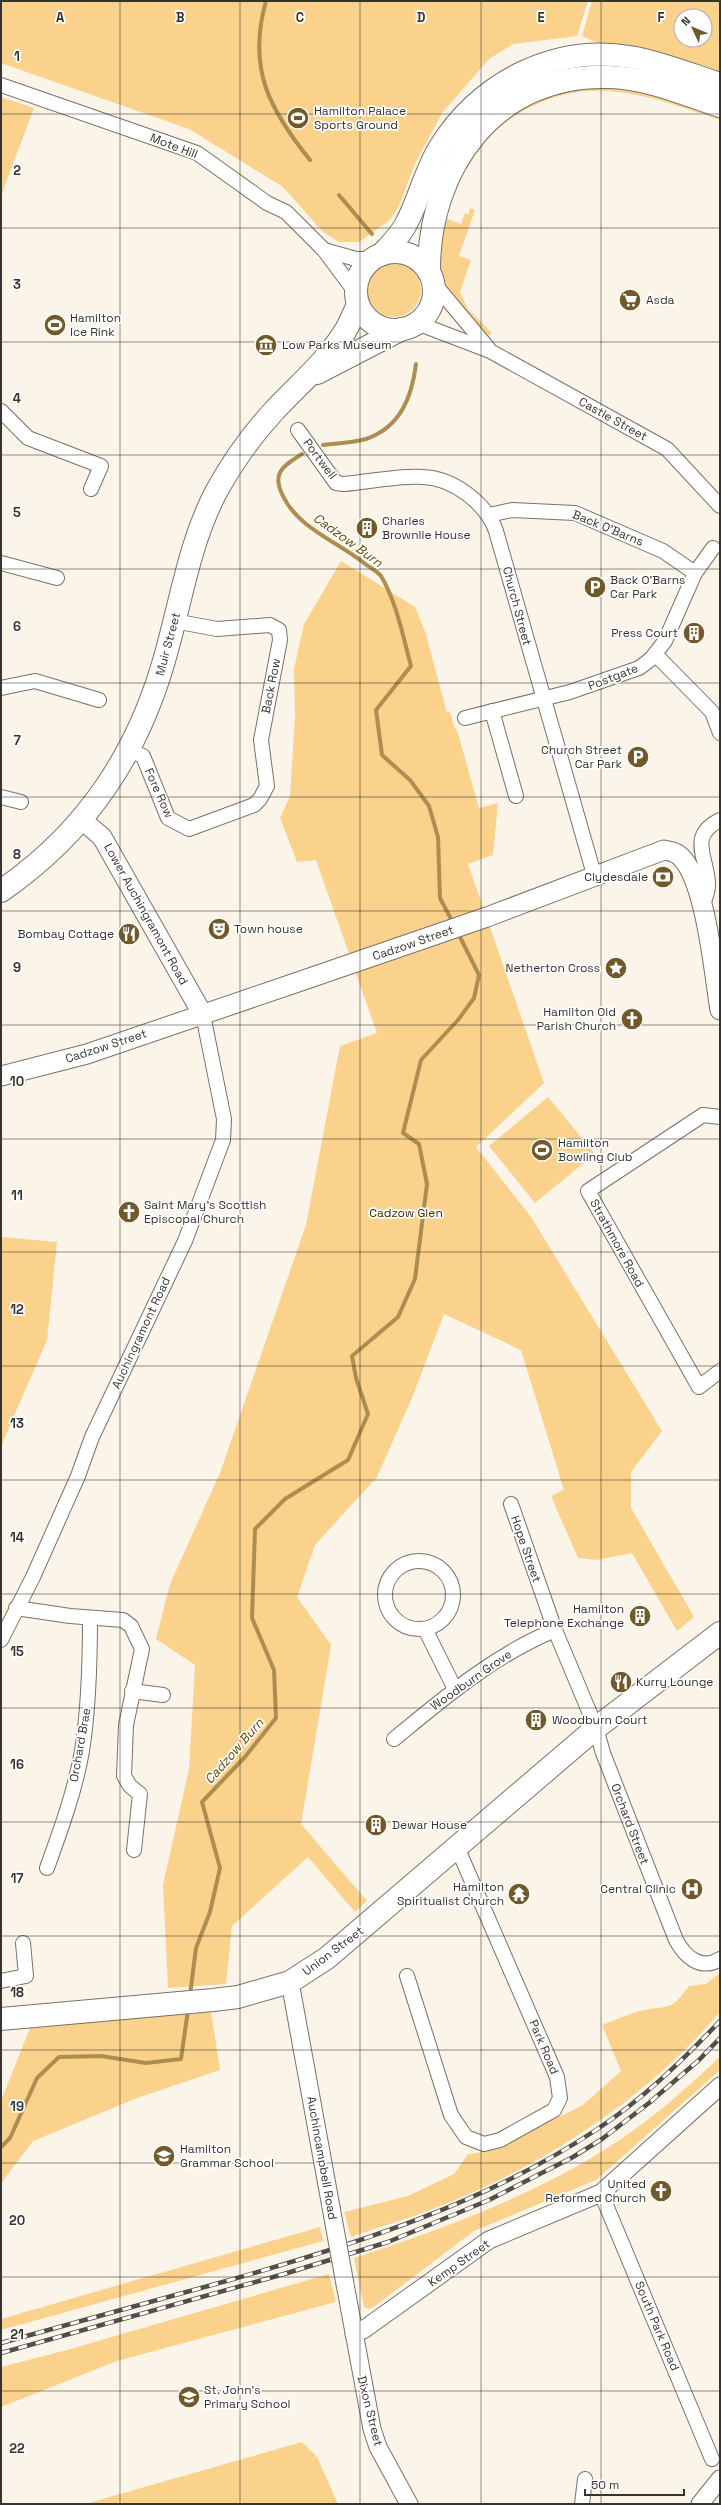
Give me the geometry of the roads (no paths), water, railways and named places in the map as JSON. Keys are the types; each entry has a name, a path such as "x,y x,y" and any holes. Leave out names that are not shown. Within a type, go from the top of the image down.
{"main road":[{"path":"720,84 649,61 614,55 589,55 557,60 513,77 486,94 448,134 430,166 406,224 360,274 357,299 366,316 376,325 393,330 409,326 424,317 433,300 428,246 441,193 461,151 483,126 516,100 530,92 563,81 609,77 640,80 720,106"},
{"path":"377,257 395,253 408,255 420,262 430,276"},
{"name":"Muir Street","path":"1,891 47,856 82,820 102,794 129,750 159,678 194,545 217,492 247,443 306,378 343,334 357,299"},
{"name":"Muir Street","path":"306,378 409,326"},
{"name":"Lower Auchingramont Road","path":"82,820 102,837 203,1015"},
{"name":"Cadzow Street","path":"1,1076 87,1054 203,1015 487,917 595,878 636,859 664,850 675,852 685,862 703,904 720,1010"},
{"name":"Union Street","path":"1,2019 238,1997 290,1982 343,1945 596,1728 720,1633"}],"street":[{"name":"Mote Hill","path":"1,85 196,153 267,203 286,212 324,250 357,299"},
{"name":"Mote Hill","path":"324,250 356,260 377,257"},
{"name":"Castle Street","path":"430,276 490,351"},
{"name":"Castle Street","path":"409,326 490,351 667,449 720,506"},
{"path":"1,411 28,438 100,466 91,489"},
{"name":"Portwell","path":"298,430 332,479 344,484 424,477 436,479 471,497 489,515"},
{"name":"Back O'Barns","path":"489,515 506,510 577,514 659,549 695,573"},
{"name":"Church Street","path":"489,515 496,531 542,698 595,878"},
{"name":"Postgate","path":"542,698 570,692 630,672 655,654 670,632 695,573 713,548"},
{"path":"1,564 57,578"},
{"name":"Back Row","path":"174,621 217,629 270,625 276,628 280,633 261,740 267,786 256,803 216,820"},
{"path":"655,654 712,712 720,733"},
{"path":"1,688 35,681 99,700"},
{"path":"465,718 542,698"},
{"path":"492,711 516,796"},
{"name":"Fore Row","path":"129,750 143,756 167,816 172,822 192,829 216,820"},
{"path":"1,797 21,802"},
{"path":"703,904 708,886 701,840 705,831 720,820"},
{"name":"Auchingramont Road","path":"1,1640 78,1476 96,1430 185,1241 223,1140 224,1119 203,1015"},
{"name":"Strathmore Road","path":"720,1117 703,1115 588,1191 699,1387 720,1371"},
{"name":"Hope Street","path":"510,1504 555,1630 596,1728"},
{"path":"413,1561 425,1561 436,1565 445,1573 451,1583 453,1595 451,1607 445,1617 436,1625 425,1629 413,1629 401,1625 392,1617 386,1607 385,1589 392,1573 402,1565 413,1561"},
{"path":"16,1608 90,1618 109,1617 123,1620 131,1626 142,1649 126,1725 124,1776 130,1786 140,1794 134,1850"},
{"name":"Orchard Brae","path":"47,1868 68,1810 82,1751 90,1680 90,1618"},
{"path":"425,1629 455,1689"},
{"name":"Woodburn Grove","path":"394,1739 455,1689 526,1642 555,1630"},
{"path":"132,1691 163,1695"},
{"name":"Orchard Street","path":"596,1728 603,1753 670,1926 682,1951 692,1960 708,1965 720,1959"},
{"name":"Park Road","path":"407,1976 451,2115 466,2137 484,2144 500,2140 554,2110 560,2098 557,2077 457,1847"},
{"path":"1,1981 26,1976 23,1943"},
{"name":"Auchincampbell Road","path":"290,1982 354,2334"},
{"name":"Kemp Street","path":"354,2334 363,2330 489,2240 601,2193 720,2086"},
{"name":"South Park Road","path":"601,2193 712,2459"},
{"name":"Dixon Street","path":"354,2334 372,2429 378,2447 409,2504"},
{"path":"582,2504 586,2479"},
{"path":"700,2504 718,2484"}],"waterway":[{"name":"Cadzow Burn","path":"266,1 261,25 259,47 261,67 266,86 273,105 283,123 310,160"},
{"name":"Cadzow Burn","path":"339,195 372,234"},
{"name":"Cadzow Burn","path":"323,445 366,439 378,434 388,427 403,409 408,399 416,364"},
{"name":"Cadzow Burn","path":"302,454 284,466 281,471 278,481 283,496 298,517 308,526 354,555 381,576 387,586 395,609 411,666 376,710 382,755 410,780 429,806 438,837 440,898 453,923"},
{"name":"Cadzow Burn","path":"190,1995 196,1948 210,1912 220,1868 202,1802 244,1758 276,1718 274,1670 252,1618 255,1529 285,1499 348,1460 368,1414 356,1378 352,1356 398,1317 415,1279 427,1184 419,1144 403,1133 421,1060 458,1020 474,998 479,975 458,933"},
{"name":"Cadzow Burn","path":"1,2147 10,2138 37,2078 59,2057 101,2056 146,2063 181,2059 188,2010"}],"railway":[{"path":"1,2343 230,2280 325,2252 419,2219 465,2200 554,2156 596,2130 646,2093 720,2021"},
{"path":"1,2353 284,2274 388,2242 489,2200 573,2157 602,2139 649,2103 699,2060 720,2038"}],"place":[{"name":"Hamilton Palace Sports Ground","path":"298,118"},
{"name":"Asda","path":"630,300"},
{"name":"Hamilton Ice Rink","path":"55,325"},
{"name":"Low Parks Museum","path":"266,345"},
{"name":"Charles Brownlie House","path":"367,528"},
{"name":"Back O'Barns Car Park","path":"595,587"},
{"name":"Press Court","path":"694,633"},
{"name":"Church Street Car Park","path":"638,757"},
{"name":"Clydesdale","path":"663,877"},
{"name":"Town house","path":"219,929"},
{"name":"Bombay Cottage","path":"129,934"},
{"name":"Netherton Cross","path":"616,968"},
{"name":"Hamilton Old Parish Church","path":"632,1019"},
{"name":"Hamilton Bowling Club","path":"542,1150"},
{"name":"Saint Mary's Scottish Episcopal Church","path":"129,1212"},
{"name":"Hamilton Telephone Exchange","path":"640,1616"},
{"name":"Kurry Lounge","path":"621,1682"},
{"name":"Woodburn Court","path":"536,1720"},
{"name":"Dewar House","path":"376,1825"},
{"name":"Central Clinic","path":"692,1889"},
{"name":"Hamilton Spiritualist Church","path":"519,1894"},
{"name":"Hamilton Grammar School","path":"164,2156"},
{"name":"United Reformed Church","path":"661,2191"},
{"name":"St. John's Primary School","path":"189,2397"}],"park label":[{"name":"Cadzow Glen","path":"406,1213"}]}
